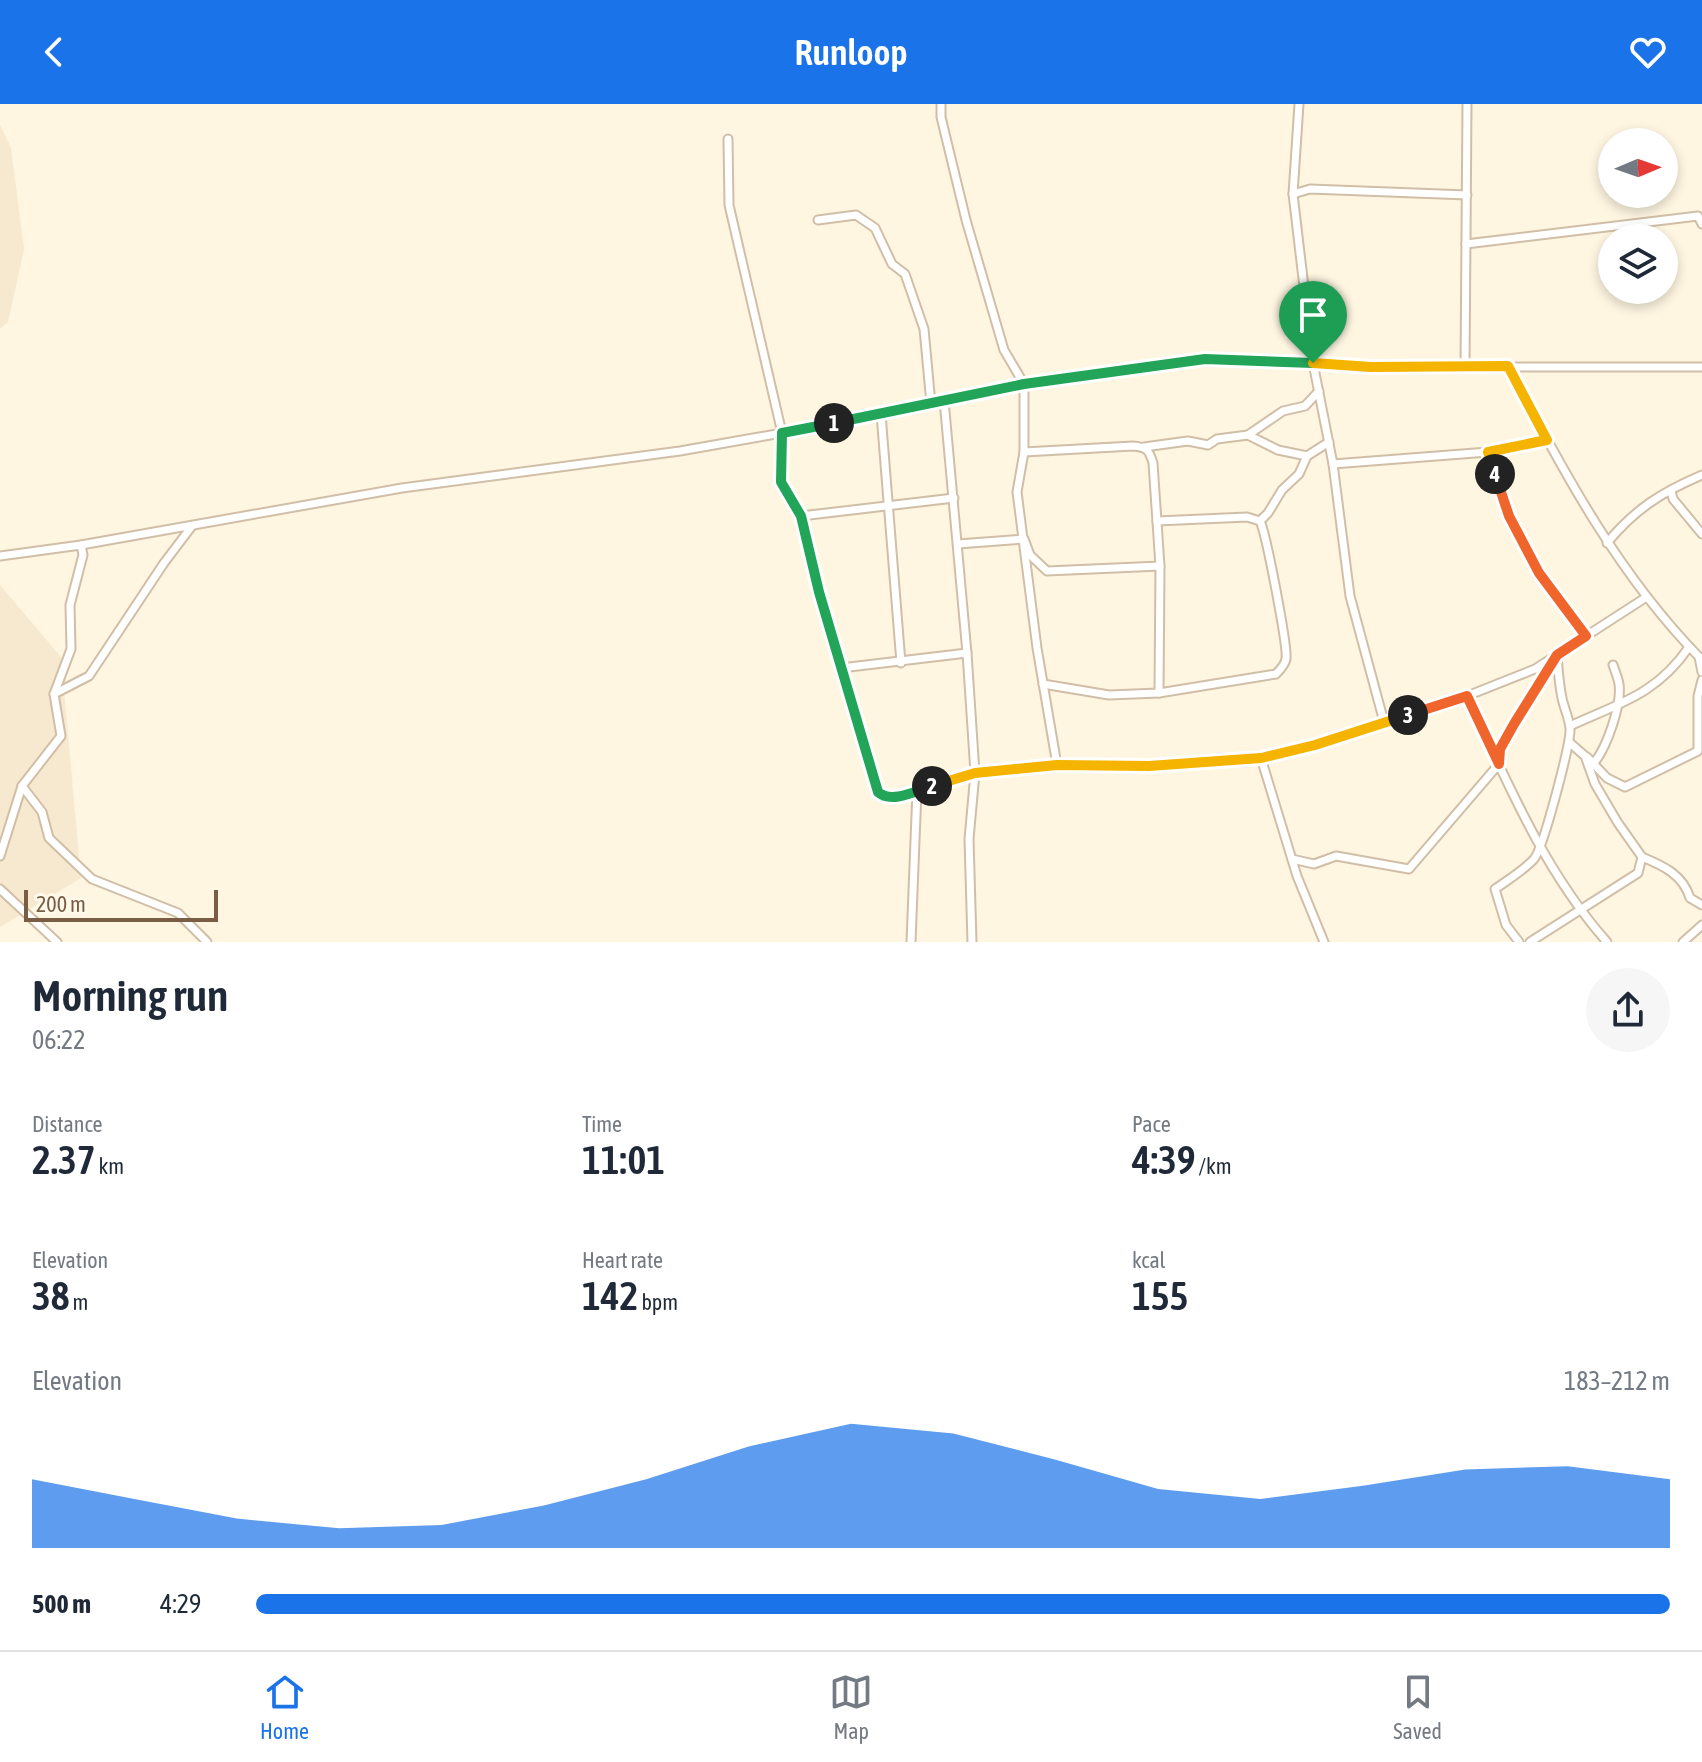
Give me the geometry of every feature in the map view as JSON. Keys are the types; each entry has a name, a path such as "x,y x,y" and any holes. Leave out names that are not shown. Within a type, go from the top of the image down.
{"street":[{"path":"941,104 941,117 966,220 991,308 1004,350 1024,384 1024,452 1017,492 1057,765"},
{"path":"1299,104 1293,194 1313,363 1333,464 1350,596 1384,722"},
{"path":"1465,367 1467,104"},
{"path":"728,139 729,205 782,433 781,482 801,516 841,668 878,792 882,796 890,798 975,773 1057,765 1149,766 1261,758 1315,745 1467,696 1535,669 1645,598"},
{"path":"1293,194 1310,189 1467,195"},
{"path":"818,220 856,215 875,228 892,264 905,274 924,329 931,404"},
{"path":"1466,244 1698,216 1702,224"},
{"path":"0,556 81,545 402,488 680,451 1024,384 1205,359 1371,367 1702,367"},
{"path":"1508,366 1607,543 1645,598 1701,658 1702,672"},
{"path":"1024,452 1144,447 1188,441 1208,445 1217,439 1248,435 1283,411 1305,406 1319,391"},
{"path":"944,400 975,773 969,839 972,942"},
{"path":"881,414 901,663"},
{"path":"1248,435 1278,450 1307,456"},
{"path":"1333,464 1488,452 1547,440"},
{"path":"1260,521 1282,490 1299,474 1307,456 1329,442"},
{"path":"1144,447 1153,463 1160,566 1159,693"},
{"path":"1488,452 1509,516 1539,573 1586,636"},
{"path":"1607,543 1638,510 1702,475"},
{"path":"1671,491 1673,499 1702,534"},
{"path":"801,516 954,498"},
{"path":"1157,521 1247,517 1260,521"},
{"path":"1043,684 1109,695 1159,693 1276,674 1287,655 1260,521"},
{"path":"54,694 89,676 193,525"},
{"path":"958,544 1024,539"},
{"path":"1024,539 1030,555 1047,571 1160,566"},
{"path":"0,856 22,786 61,736 54,694 71,649 70,605 83,555 81,545"},
{"path":"1570,726 1653,687 1675,667 1689,647"},
{"path":"841,668 967,653"},
{"path":"1519,942 1506,925 1495,889 1537,857 1543,831 1552,816 1558,779 1570,743 1570,726 1562,701 1557,655"},
{"path":"1292,859 1314,864 1336,856 1409,869 1499,764 1500,749 1557,655"},
{"path":"1594,763 1602,753 1613,726 1620,685 1613,665"},
{"path":"1570,743 1607,778 1625,787 1698,751 1698,696 1702,680"},
{"path":"1467,696 1540,846 1579,910 1607,942"},
{"path":"1585,756 1595,784 1642,857 1663,865 1685,883 1690,898 1702,905"},
{"path":"1261,758 1292,859 1323,940"},
{"path":"22,786 42,812 49,838 92,879 178,913 207,942"},
{"path":"911,942 917,790"},
{"path":"1530,942 1638,873 1642,857"},
{"path":"0,889 57,942"},
{"path":"1683,942 1702,925"}],"shaded area":[{"path":"0,125 11,148 24,249 8,322 0,329"},
{"path":"0,585 61,657 81,878 0,927"}],"route":[{"path":"1205,359 1313,363 1371,367 1508,366 1547,440 1488,452 1509,516 1539,573 1586,636 1557,655 1500,749 1499,764 1467,696 1315,745 1261,758 1149,766 1057,765 975,773 890,798 878,792 819,592 801,516 781,482 782,433 1024,384 1205,359"}]}
